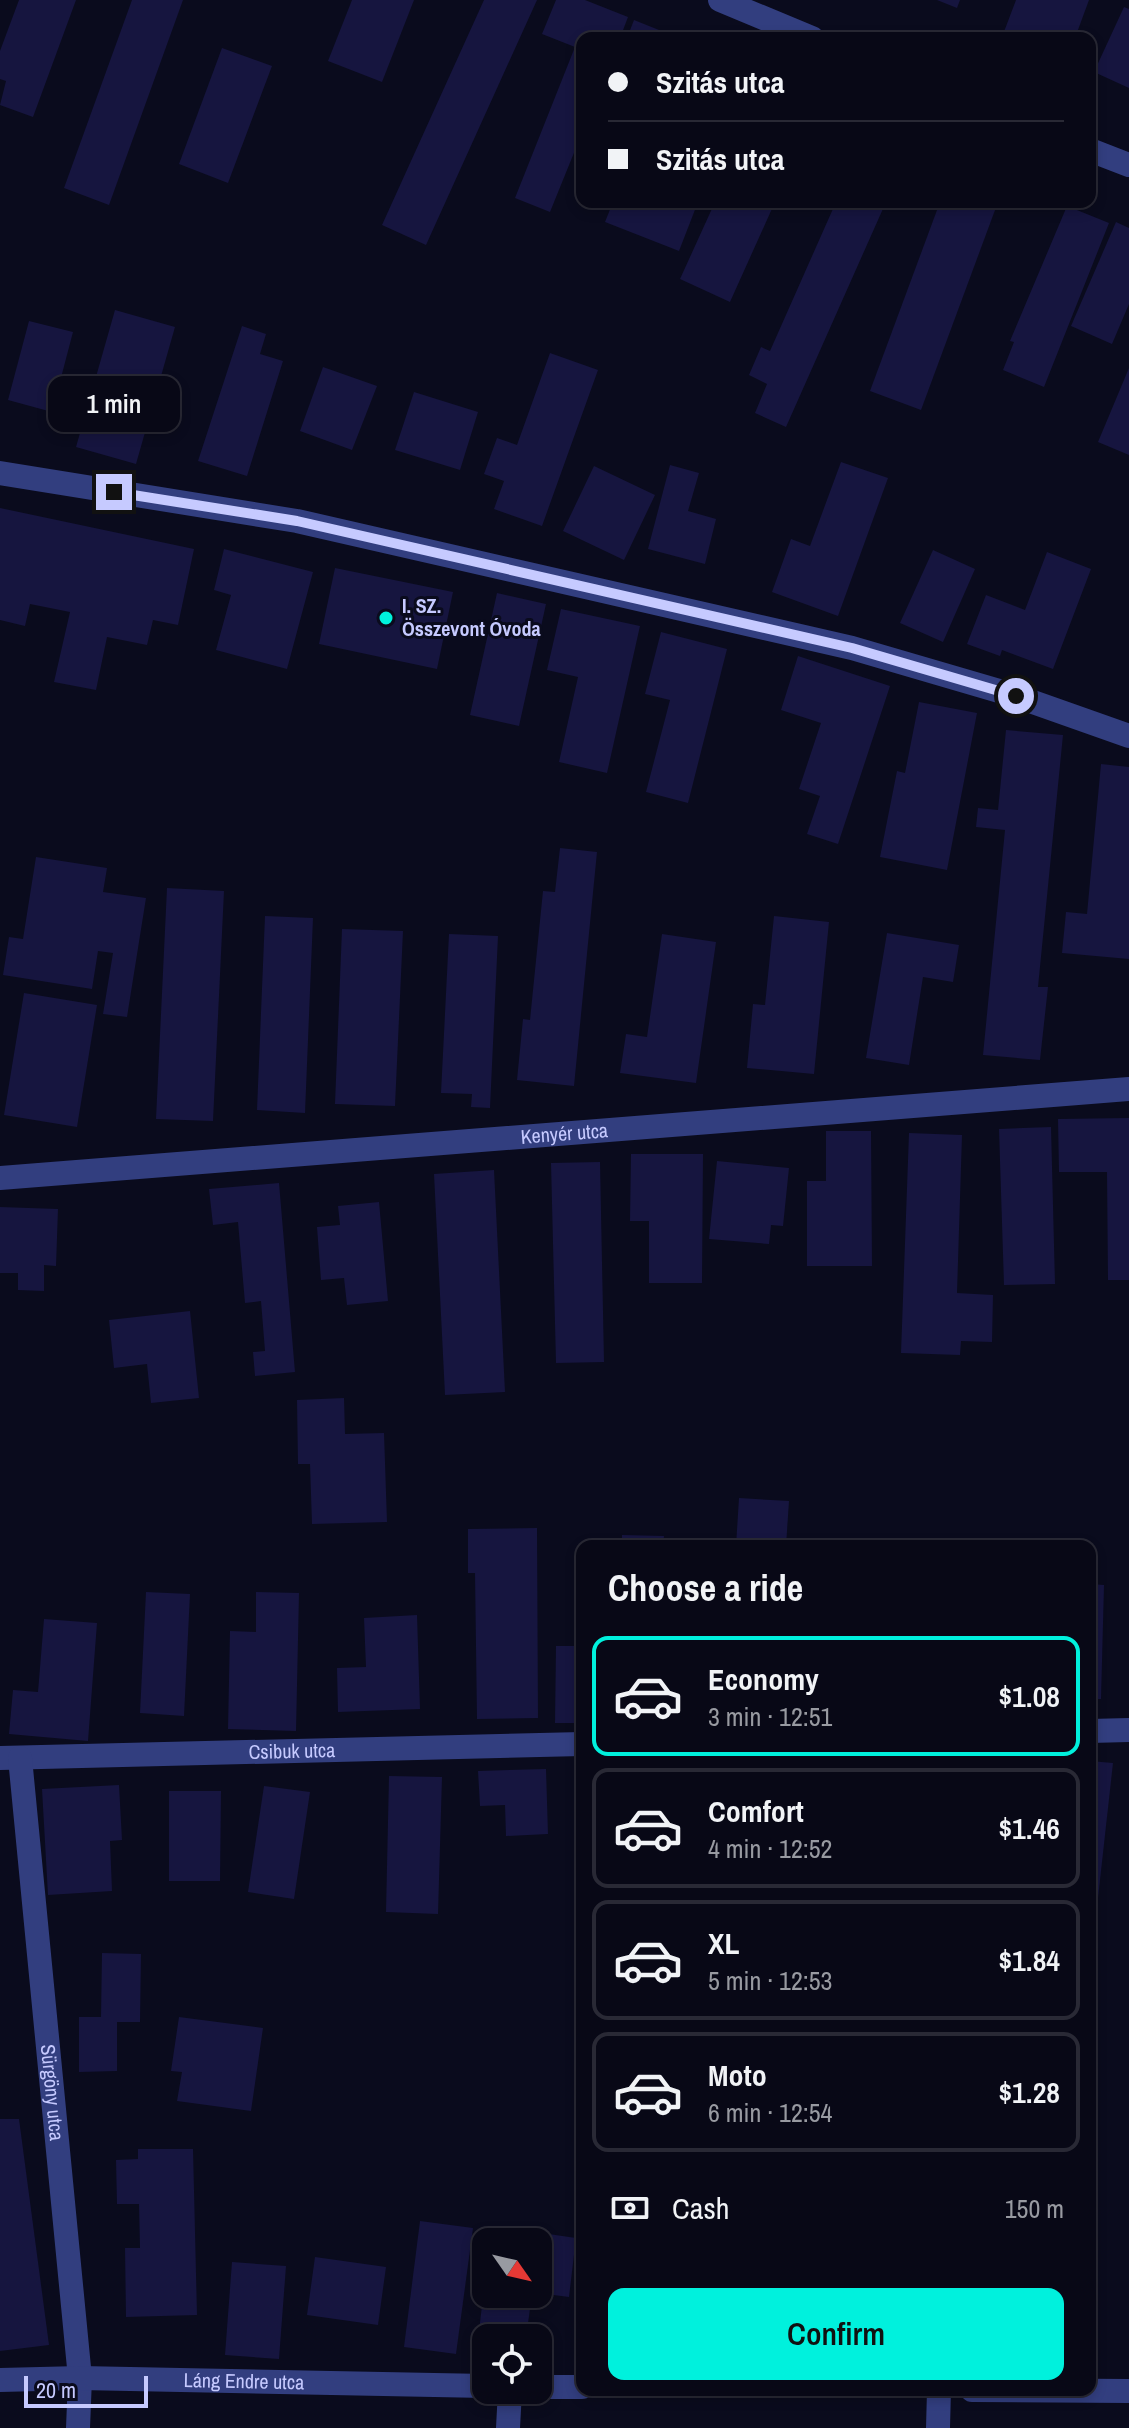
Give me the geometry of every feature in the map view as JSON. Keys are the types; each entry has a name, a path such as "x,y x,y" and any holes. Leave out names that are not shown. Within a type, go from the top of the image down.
{"street":[{"path":"720,0 797,32"},
{"path":"1096,152 1129,165"},
{"path":"0,473 297,521 852,648 1001,691 1129,736"},
{"name":"Kenyér utca","path":"0,1178 1129,1089"},
{"path":"1096,1731 1129,1730"},
{"name":"Csibuk utca","path":"10,1758 576,1744"},
{"name":"Sürgöny utca","path":"10,1758 80,2378 78,2428"},
{"name":"Láng Endre utca","path":"0,2380 80,2378 472,2386"},
{"path":"552,2387 576,2387"},
{"path":"1096,2391 1129,2391"},
{"path":"938,2428 939,2396"},
{"path":"508,2428 509,2404"}],"building":[{"path":"19,0 76,0 33,117 0,105 6,81 0,79 0,51"},
{"path":"132,0 183,0 109,205 64,188"},
{"path":"352,0 414,0 382,82 328,61"},
{"path":"484,0 537,0 426,245 382,225"},
{"path":"556,0 585,0 628,17 622,32 576,32 576,148 550,212 515,198 575,47 542,34"},
{"path":"937,0 960,0 957,8"},
{"path":"1016,0 1089,0 1077,32 1004,32"},
{"path":"1124,7 1129,9 1129,88 1096,73"},
{"path":"634,20 664,32 629,32"},
{"path":"222,48 272,66 228,183 179,164"},
{"path":"611,208 696,208 679,251 605,222"},
{"path":"712,208 772,208 730,302 680,279"},
{"path":"833,208 883,208 786,427 755,413 767,384 749,375 761,347 770,351"},
{"path":"938,208 996,208 921,410 870,391"},
{"path":"1066,208 1109,223 1044,387 1003,370 1014,342 1010,341"},
{"path":"1116,222 1129,228 1129,304 1112,344 1071,326"},
{"path":"115,310 175,327 136,464 76,447"},
{"path":"29,321 73,332 52,412 8,400"},
{"path":"242,326 266,334 260,354 283,361 247,476 198,461"},
{"path":"550,353 598,370 542,526 494,509 504,481 484,474 497,438 517,445"},
{"path":"323,367 377,386 352,450 300,431"},
{"path":"1129,368 1129,455 1098,442"},
{"path":"414,392 478,412 460,470 395,450"},
{"path":"841,462 888,478 838,616 772,592 791,539 810,546"},
{"path":"670,465 699,473 688,511 716,519 705,564 648,549"},
{"path":"594,466 655,495 624,560 563,531"},
{"path":"0,508 194,549 178,625 153,620 147,645 107,637 96,690 54,682 70,612 30,604 25,626 0,620"},
{"path":"224,549 313,572 287,669 216,650 231,595 214,590"},
{"path":"933,550 975,569 943,642 900,623"},
{"path":"1047,552 1091,569 1053,669 1002,650 1000,656 967,644 986,595 1025,610"},
{"name":"I. SZ. Összevont Óvoda","path":"335,568 453,592 437,669 319,644"},
{"path":"497,593 546,604 519,726 470,715"},
{"path":"561,609 640,626 607,773 559,762 578,677 547,670"},
{"path":"661,632 727,649 688,803 646,792 670,700 645,694"},
{"path":"798,656 890,686 838,844 807,834 820,796 799,789 821,723 781,710"},
{"path":"919,702 977,713 947,870 880,857 897,771 905,773"},
{"path":"1006,730 1063,735 1038,987 1048,987 1040,1060 983,1055 1005,830 976,827 978,808 998,810"},
{"path":"1101,764 1129,767 1129,959 1062,953 1066,912 1087,914"},
{"path":"560,848 597,852 574,1086 517,1080 523,1019 530,1020 543,891 555,892"},
{"path":"36,857 107,868 103,892 146,898 127,1017 103,1014 113,953 98,951 92,989 3,975 9,937 23,939"},
{"path":"167,888 224,891 213,1121 156,1119"},
{"path":"265,916 313,918 305,1113 257,1110"},
{"path":"774,916 829,922 814,1074 747,1068 753,1004 765,1005"},
{"path":"342,929 403,931 395,1106 335,1104"},
{"path":"887,933 959,945 953,982 923,977 909,1065 866,1058"},
{"path":"449,934 498,936 490,1108 471,1107 472,1094 441,1093"},
{"path":"662,934 716,942 696,1083 620,1073 626,1034 647,1037"},
{"path":"24,993 97,1005 77,1127 4,1115"},
{"path":"1129,1118 1129,1280 1108,1280 1107,1172 1059,1172 1058,1119"},
{"path":"1051,1127 1055,1284 1004,1285 999,1129"},
{"path":"826,1131 871,1131 872,1266 807,1266 807,1181 826,1181"},
{"path":"909,1133 962,1135 957,1293 993,1295 992,1342 961,1341 960,1355 901,1353"},
{"path":"631,1154 703,1154 702,1283 649,1283 649,1221 630,1221"},
{"path":"717,1161 789,1168 783,1226 771,1225 769,1244 709,1239"},
{"path":"600,1162 604,1362 556,1363 551,1163"},
{"path":"494,1170 505,1392 445,1395 434,1174"},
{"path":"279,1183 295,1372 255,1376 253,1352 265,1351 261,1301 245,1303 238,1222 213,1225 209,1189"},
{"path":"379,1202 388,1301 347,1305 344,1278 321,1280 317,1227 340,1225 338,1206"},
{"path":"0,1207 58,1209 56,1266 44,1265 44,1291 18,1290 18,1273 0,1273"},
{"path":"190,1311 199,1398 151,1403 147,1364 114,1368 109,1320"},
{"path":"344,1398 345,1434 384,1433 387,1522 312,1524 310,1464 298,1464 297,1400"},
{"path":"739,1498 789,1501 786,1540 736,1540"},
{"path":"537,1528 538,1718 477,1719 475,1573 468,1573 468,1529"},
{"path":"622,1535 664,1536 664,1540 622,1540"},
{"path":"1096,1584 1104,1585 1101,1699 1096,1699"},
{"path":"146,1592 190,1594 184,1716 140,1713"},
{"path":"256,1592 299,1593 296,1731 228,1729 230,1631 256,1632"},
{"path":"417,1615 420,1709 338,1712 337,1668 366,1667 364,1618"},
{"path":"44,1619 97,1623 88,1741 9,1734 13,1690 38,1692"},
{"path":"556,1646 576,1646 576,1723 555,1723"},
{"path":"1096,1762 1113,1763 1096,1916"},
{"path":"546,1769 548,1834 506,1836 505,1805 480,1806 478,1771"},
{"path":"389,1776 442,1777 438,1914 386,1912"},
{"path":"119,1785 122,1840 110,1841 112,1891 48,1895 42,1789"},
{"path":"264,1786 310,1792 294,1899 248,1892"},
{"path":"169,1791 221,1791 220,1881 169,1881"},
{"path":"102,1953 141,1954 140,2022 117,2022 117,2071 79,2072 79,2017 101,2017"},
{"path":"179,2017 263,2028 251,2111 177,2101 182,2072 171,2071"},
{"path":"0,2119 19,2119 49,2345 0,2351"},
{"path":"138,2149 193,2149 197,2315 126,2317 125,2248 140,2248 139,2204 117,2204 116,2160 138,2159"},
{"path":"420,2221 473,2228 456,2354 404,2347"},
{"path":"552,2234 576,2238 569,2297 552,2295"},
{"path":"315,2257 386,2267 378,2325 307,2315"},
{"path":"232,2262 286,2266 279,2359 225,2355"},
{"path":"482,2308 530,2308 528,2324 480,2324"}],"place":[{"name":"I. SZ. Összevont Óvoda","path":"386,618"}],"route":[{"path":"114,492 297,521 852,648 1016,696"}]}
